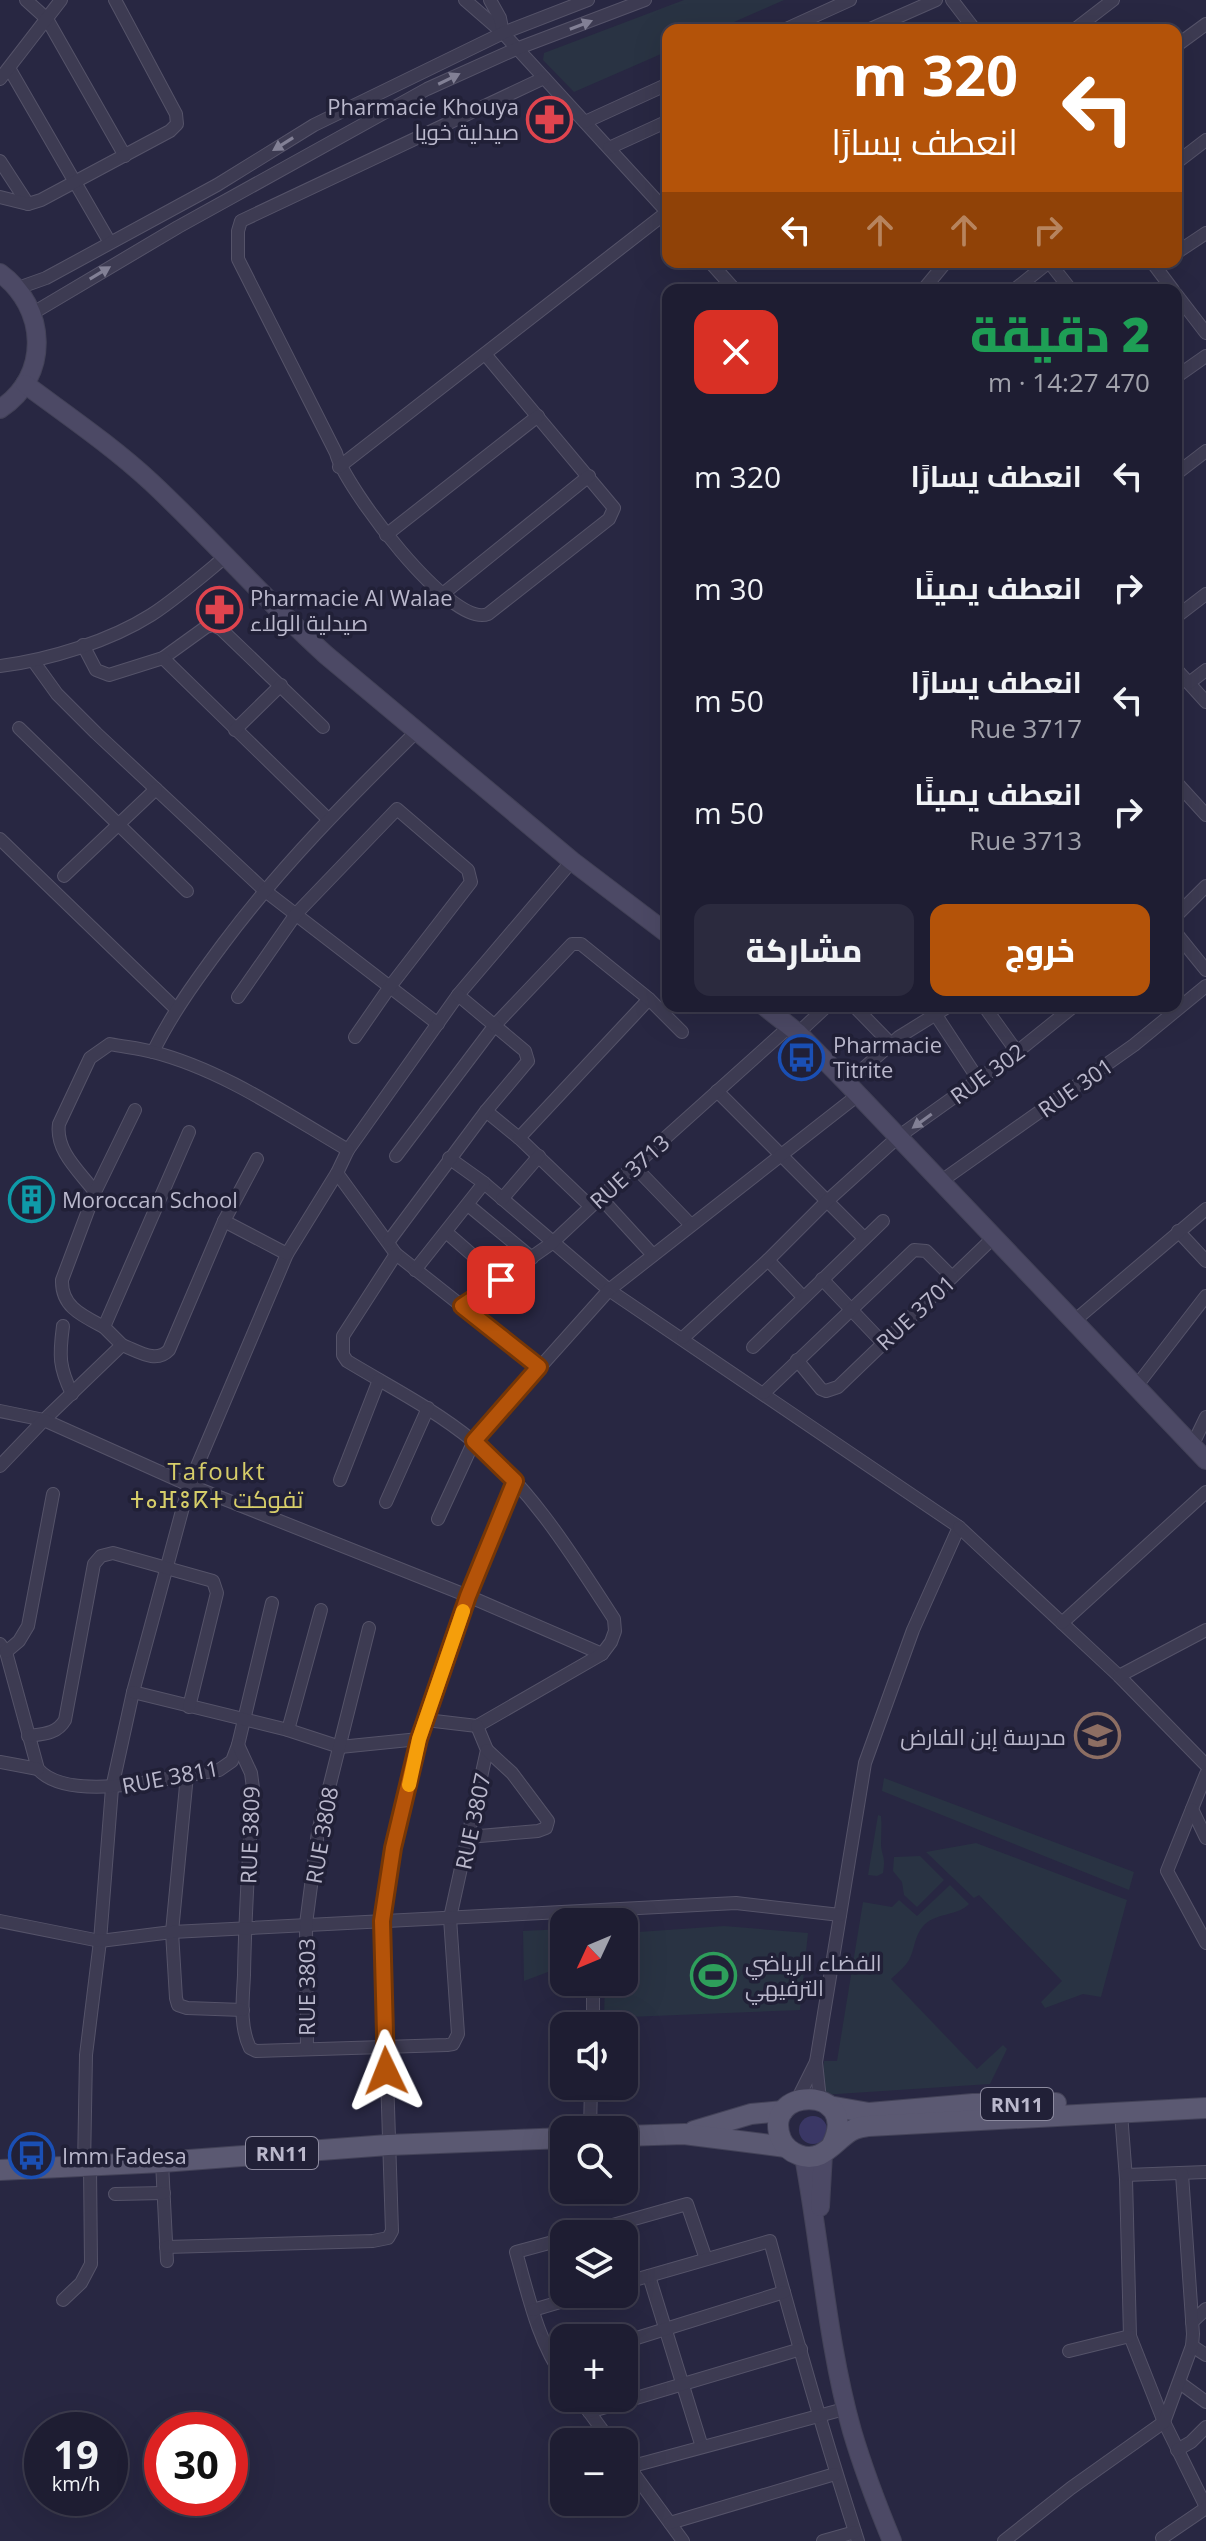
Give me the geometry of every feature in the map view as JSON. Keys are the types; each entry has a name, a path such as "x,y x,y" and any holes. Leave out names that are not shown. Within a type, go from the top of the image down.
{"main road":[{"name":"RN11","path":"684,2134 811,2098 869,2113 973,2104 1047,2104 1206,2095"},
{"path":"825,2103 838,2125 828,2150"},
{"path":"790,2106 779,2130 794,2151"},
{"name":"RN11","path":"638,2136 684,2134 794,2151 812,2157 828,2150 855,2128 869,2126 1206,2108"},
{"name":"RN11","path":"0,2170 87,2167 388,2145 550,2139"}],"street":[{"path":"26,0 47,19 125,156"},
{"path":"0,79 61,0"},
{"path":"0,197 28,204 41,200 170,131 177,119 115,0"},
{"path":"465,0 503,33 662,205"},
{"path":"490,0 500,18 503,33"},
{"path":"18,288 46,278 109,241 217,185 314,125 503,33 588,0"},
{"path":"33,313 178,227 455,75 645,0"},
{"path":"797,24 850,0"},
{"path":"882,24 936,0"},
{"path":"952,0 970,24"},
{"path":"1082,24 1113,0"},
{"path":"1182,42 1206,24"},
{"path":"9,68 109,241"},
{"path":"485,354 612,504 613,512 609,519 485,616 475,615 412,565 386,535 350,478 339,467 336,453 238,259 238,231 241,221 544,78"},
{"path":"585,122 662,87"},
{"path":"609,148 662,124"},
{"path":"1182,158 1206,140"},
{"path":"0,161 28,204"},
{"path":"339,467 662,217"},
{"path":"1182,249 1206,233"},
{"path":"715,268 730,284"},
{"path":"928,284 941,268"},
{"path":"1022,284 1042,268"},
{"path":"1054,268 1066,284"},
{"path":"0,273 18,288 33,313 37,349 25,384 0,409"},
{"path":"1182,301 1206,333"},
{"path":"1182,373 1206,356"},
{"path":"25,384 124,458 287,620 572,861 662,929"},
{"path":"386,535 538,416"},
{"path":"1182,469 1206,451"},
{"path":"444,593 589,476"},
{"path":"0,666 34,662 148,617 225,557"},
{"path":"1182,612 1206,594"},
{"path":"83,645 96,670 109,675 163,658 213,625 221,629 323,727"},
{"path":"163,658 328,819"},
{"path":"34,662 57,694 264,890 438,1024"},
{"path":"1189,683 1206,670"},
{"path":"1182,675 1206,702"},
{"path":"235,730 281,685"},
{"path":"19,728 187,891"},
{"path":"153,1052 176,1009 264,890 328,819 417,731"},
{"path":"64,876 156,789"},
{"path":"1182,789 1206,815"},
{"path":"238,997 296,914 397,809 468,870 471,882 355,1037"},
{"path":"0,839 176,1009"},
{"path":"63,2300 87,2275 91,2264 86,2055 100,1941 112,1788 133,1692 189,1485 287,1254 348,1150 458,995 572,861"},
{"path":"1182,910 1206,886"},
{"path":"1182,940 1206,970"},
{"path":"396,1156 495,1025 572,944 581,944 649,999 682,1032"},
{"name":"RUE 301","path":"1182,1006 1206,986"},
{"path":"389,1241 449,1158 528,1061 525,1051 458,995"},
{"path":"519,1138 649,999"},
{"path":"774,1012 853,1089 1206,1460"},
{"name":"RUE 3713","path":"462,1306 552,1243 717,1091 819,1012"},
{"path":"860,1012 891,1044"},
{"path":"438,1519 474,1441 609,1290 782,1155 853,1089 891,1044 931,1012"},
{"path":"933,1012 978,1079"},
{"path":"988,1012 1017,1052"},
{"name":"RUE 302","path":"683,1338 898,1137 1017,1052 1062,1012"},
{"name":"RUE 301","path":"940,1182 1134,1045 1174,1012"},
{"path":"95,1192 61,1147 59,1124 90,1058 110,1044 153,1052 203,1070 251,1093 348,1150"},
{"path":"717,1091 864,1238"},
{"path":"135,1110 95,1192 62,1280 67,1303 104,1327 122,1345 155,1357 163,1357 169,1350 224,1221 257,1159"},
{"path":"486,1111 653,1255"},
{"path":"104,1327 189,1132"},
{"path":"502,1199 539,1156"},
{"path":"449,1158 484,1183 609,1290 959,1527 1119,1676 1206,1765"},
{"path":"634,1166 691,1225"},
{"path":"337,1173 396,1254 539,1367"},
{"path":"415,1270 484,1183"},
{"path":"468,1205 532,1258"},
{"path":"1073,1322 1206,1209"},
{"path":"224,1221 287,1254"},
{"path":"753,1347 883,1221"},
{"path":"1178,1231 1206,1261"},
{"path":"446,1232 501,1280"},
{"name":"RUE 3701","path":"797,1360 821,1389 826,1391 838,1387 993,1238"},
{"path":"764,1393 850,1308 919,1248 952,1277"},
{"path":"396,1254 343,1336 343,1355 347,1361 428,1408 474,1441 515,1481 560,1537 614,1619 615,1631 602,1654 477,1726 426,1720"},
{"path":"768,1260 803,1297"},
{"path":"822,1279 882,1342"},
{"path":"1135,1388 1206,1296"},
{"path":"63,1326 59,1357 62,1373 72,1394"},
{"path":"0,1466 122,1345"},
{"path":"340,1480 379,1380"},
{"path":"386,1502 428,1408"},
{"path":"0,1411 44,1420 189,1485 468,1596 602,1654"},
{"path":"1192,1446 1206,1417"},
{"path":"166,2247 373,2241 388,2238 392,2231 382,1921 393,1848 419,1739 468,1596 515,1481"},
{"path":"1062,1623 1206,1492"},
{"path":"38,1769 3,1648 19,1641 28,1626 53,1494"},
{"path":"790,2106 816,2062 865,1763 913,1630 959,1527"},
{"path":"28,1736 54,1731 65,1720 94,1564 101,1556 113,1553 213,1581 217,1587 189,1707"},
{"name":"RUE 3811","path":"0,1762 38,1769 46,1778 55,1781 112,1788 227,1767 238,1745 272,1603"},
{"path":"288,1730 321,1610"},
{"name":"RUE 3808","path":"306,1924 318,1832 369,1628"},
{"path":"1119,1676 1206,1630"},
{"path":"133,1692 288,1730 340,1747 419,1739"},
{"name":"RUE 3807","path":"385,2047 453,2044 458,2034 450,1918 487,1750 477,1726"},
{"name":"RUE 3809","path":"238,1745 251,1773 253,1788 245,1928 244,2034 250,2048 256,2051 307,2049"},
{"path":"468,1837 538,1831 546,1828 548,1821 512,1773 487,1750"},
{"path":"1206,1774 1167,1871 1206,1943"},
{"path":"187,1775 172,1932 176,1998 178,2005 187,2008 243,2010"},
{"path":"1192,1809 1206,1838"},
{"path":"638,1913 736,1903 840,1915"},
{"path":"0,1921 100,1941 172,1932 306,1924 550,1917"},
{"name":"RUE 3803","path":"306,1924 307,2049"},
{"path":"307,2049 385,2047"},
{"path":"816,2062 825,2103"},
{"path":"1121,2113 1126,2175 1130,2336 1164,2422 1205,2502 1162,2538"},
{"path":"818,2234 828,2150"},
{"path":"794,2151 804,2157 832,2337 848,2408 863,2462 892,2541"},
{"path":"162,2162 167,2261"},
{"path":"1126,2175 1206,2172"},
{"path":"1004,2541 1071,2488 1164,2422 1192,2346 1182,2174"},
{"path":"115,2194 164,2193"},
{"path":"630,2220 687,2204 706,2259"},
{"path":"638,2279 770,2241 835,2474 856,2537 823,2541"},
{"path":"550,2243 516,2252 533,2310 550,2344"},
{"path":"649,2276 702,2447"},
{"path":"638,2338 784,2292"},
{"path":"533,2310 550,2305"},
{"path":"1192,2322 1206,2309"},
{"path":"1069,2351 1130,2336"},
{"path":"1192,2346 1206,2355"},
{"path":"638,2398 801,2349"},
{"path":"1180,2383 1206,2402"},
{"path":"638,2461 848,2408"},
{"path":"589,2412 601,2428"},
{"path":"1177,2450 1191,2442 1206,2427"},
{"path":"670,2523 835,2474"},
{"path":"638,2478 683,2541"}],"shaded area":[{"path":"684,0 784,0 730,24 662,24 662,54 574,92 543,60 544,53"},
{"path":"884,1778 1134,1872 1129,1890 882,1791"},
{"path":"878,1815 881,1816 884,1864 883,1873 877,1876 868,1875"},
{"path":"976,1843 1127,1900 1101,1997 1083,1994 1045,2008 1041,2002 1062,1981 979,1895 974,1898 926,1852"},
{"path":"920,1856 944,1880 917,1907 904,1895 902,1882 893,1871 894,1857"},
{"path":"950,1885 969,1904 924,1925 909,1960 891,1979 977,2069 1003,2045 1007,2049 990,2084 822,2095 824,2061 837,2061 863,1902 892,1907 899,1900 917,1916"},
{"name":"الفضاء الرياضي الترفيهي","path":"724,1926 808,1933 800,2010 638,2017 638,2012 604,2012 605,1996 638,1996 638,1932"},
{"path":"550,1930 550,1971 524,1981 523,1931"},
{"path":"813,2116 823,2120 827,2130 823,2140 813,2144 803,2140 799,2130 803,2120"}],"slow traffic":[{"path":"409,1785 419,1739 463,1611"}],"place":[{"name":"Pharmacie Khouya صيدلية خويا","path":"550,119"},
{"name":"Pharmacie Al Walae صيدلية الولاء","path":"219,610"},
{"name":"Pharmacie Titrite","path":"802,1057"},
{"name":"Moroccan School","path":"31,1199"},
{"name":"مدرسة إبن الفارض","path":"1097,1736"},
{"name":"الفضاء الرياضي الترفيهي","path":"714,1975"},
{"name":"Imm Fadesa","path":"31,2155"}],"district":[{"name":"Tafoukt ⵜⴰⴼⵓⴽⵜ تفوكت","path":"217,1484"}],"route":[{"path":"386,2071 382,1921 393,1848 419,1739 468,1596 515,1481 474,1441 539,1367 462,1306 501,1280"}]}
